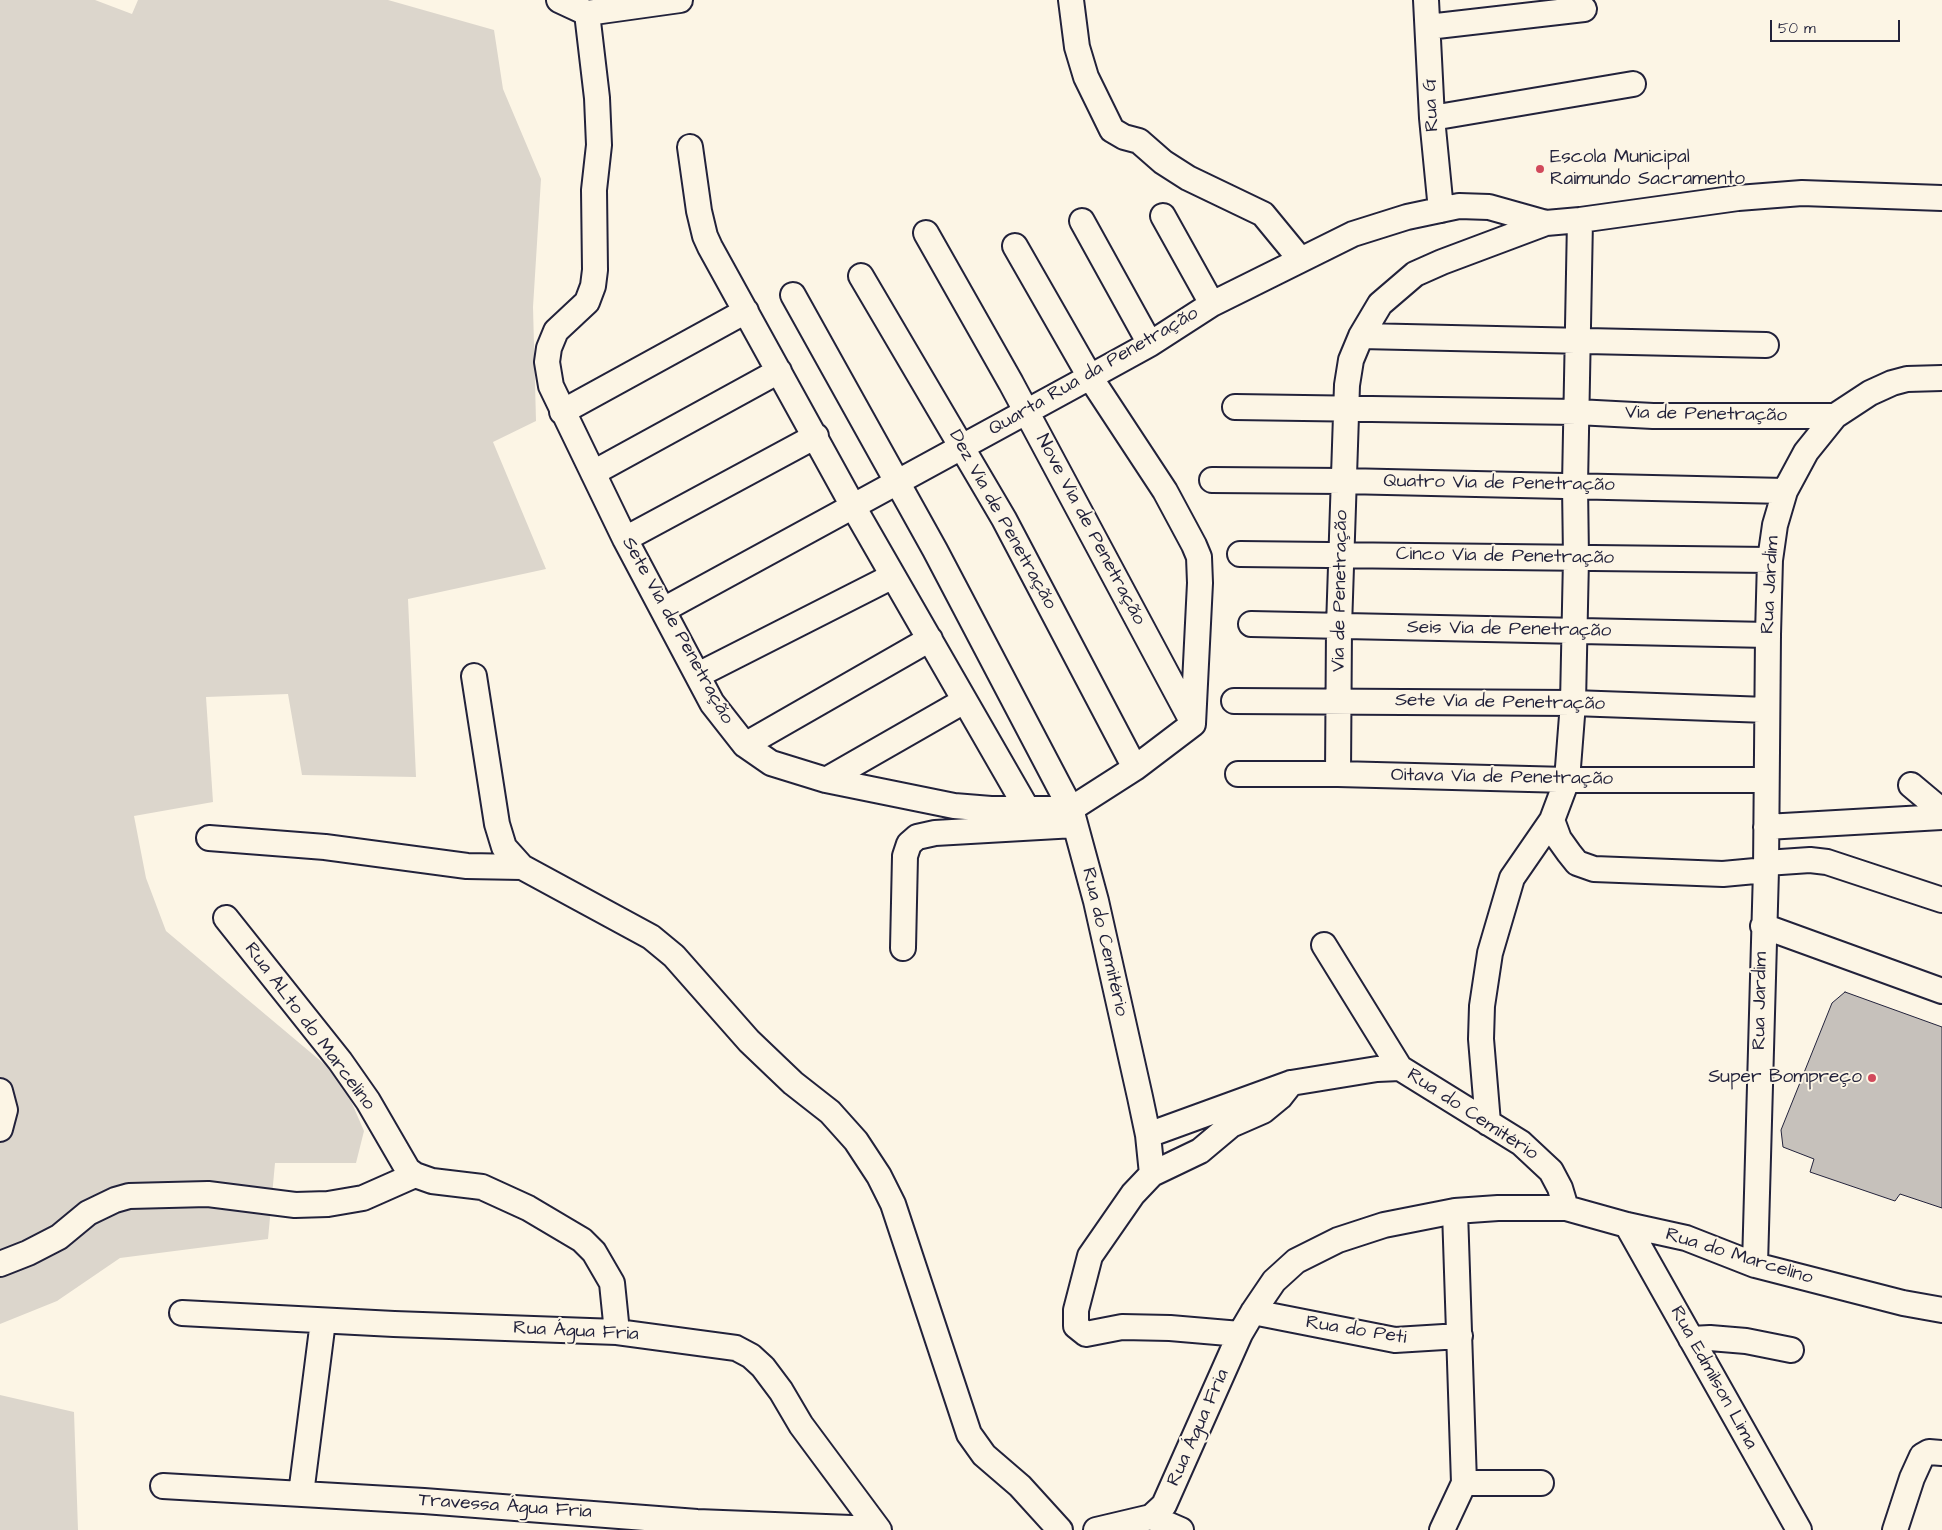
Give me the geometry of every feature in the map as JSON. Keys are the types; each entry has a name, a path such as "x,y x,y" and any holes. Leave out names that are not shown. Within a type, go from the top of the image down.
{"street":[{"path":"559,0 587,13 680,0"},
{"path":"1071,0 1079,54 1086,77 1112,130 1124,137 1139,140 1163,162 1188,178 1263,214 1300,259"},
{"name":"Rua G","path":"1426,0 1432,118 1440,210"},
{"path":"1428,27 1584,10"},
{"name":"Sete Via de Penetração","path":"587,13 597,98 599,145 594,190 595,270 593,286 587,302 556,331 549,348 547,362 551,386 625,539 712,703 745,745 771,763 826,780 954,806 990,809 1026,807 1073,817"},
{"path":"1432,118 1633,84"},
{"path":"690,148 705,236 854,508 1026,807"},
{"name":"Via de Penetração","path":"1338,774 1339,627 1345,408 1351,360 1361,336 1380,304 1400,285 1416,274 1442,262 1546,223 1738,198 1802,193 1942,198"},
{"name":"Quarta Rua da Penetração","path":"663,610 854,508 897,482 1150,344 1212,304 1353,234 1407,217 1459,206 1489,207 1546,223"},
{"path":"1163,216 1212,304"},
{"path":"1488,1122 1481,1039 1482,1006 1490,954 1512,878 1552,820 1567,780 1573,703 1580,220"},
{"path":"1082,221 1150,344"},
{"name":"Nove Via de Penetração","path":"926,233 1026,412 1193,724"},
{"path":"903,948 905,856 909,844 917,837 935,833 1073,817 1193,724 1200,583 1199,557 1174,507 1090,377 1014,246"},
{"name":"Dez Via de Penetração","path":"861,276 1004,519 1135,768"},
{"name":"Rua do Cemitério","path":"794,295 897,482 1073,817 1096,902 1148,1135 1152,1174"},
{"path":"562,412 746,311"},
{"path":"1361,336 1766,345"},
{"path":"593,473 779,371"},
{"name":"Rua Jardim","path":"1755,1265 1766,866 1765,780 1770,560 1775,525 1785,491 1806,452 1835,416 1862,398 1892,383 1907,379 1942,378"},
{"name":"Via de Penetração","path":"1235,407 1577,412 1653,416 1835,416"},
{"path":"625,539 816,436"},
{"name":"Quatro Via de Penetração","path":"1212,480 1575,485 1785,491"},
{"name":"Cinco Via de Penetração","path":"1240,554 1770,560"},
{"path":"698,675 893,576"},
{"name":"Seis Via de Penetração","path":"1251,624 1768,635"},
{"path":"745,745 930,639"},
{"path":"474,676 500,836 504,847 522,867 659,944 692,975 722,1013 749,1042 794,1083 830,1112 856,1141 880,1176 893,1204 968,1434 984,1454 1020,1486 1060,1530"},
{"path":"826,780 964,700"},
{"name":"Sete Via de Penetração","path":"1234,701 1573,703 1766,710"},
{"name":"Oitava Via de Penetração","path":"1238,774 1338,774 1567,780 1765,780"},
{"path":"1912,785 1942,811"},
{"path":"1766,827 1942,817"},
{"path":"1552,820 1559,839 1577,863 1594,869 1723,874 1810,860 1827,862 1942,900"},
{"path":"209,838 324,847 467,866 522,867"},
{"name":"Rua ALto do Marcelino","path":"226,918 340,1061 376,1113 404,1165 415,1175"},
{"path":"1763,926 1942,991"},
{"path":"1324,945 1400,1068"},
{"name":"Rua do Cemitério","path":"1148,1135 1290,1083 1377,1069 1400,1068 1521,1143 1541,1160 1550,1171 1560,1188 1566,1208"},
{"path":"1240,1334 1170,1328 1122,1328 1086,1334 1077,1328 1075,1320 1084,1271 1090,1256 1134,1194 1152,1174 1200,1151 1231,1125 1263,1111 1280,1097 1290,1083"},
{"path":"0,1091 5,1110 0,1129"},
{"path":"0,1264 60,1237 88,1213 115,1200 129,1196 208,1194 295,1205 328,1204 364,1198 415,1175 432,1181 482,1187 528,1208 582,1240 594,1252 612,1283 617,1332"},
{"name":"Rua do Marcelino","path":"1455,1211 1498,1208 1566,1208 1627,1225 1686,1238 1755,1265 1903,1303 1942,1310"},
{"path":"1455,1211 1460,1336 1460,1530"},
{"name":"Rua Água Fria","path":"1151,1518 1161,1510 1168,1497 1240,1334 1253,1312 1283,1272 1314,1251 1384,1225 1455,1211"},
{"name":"Rua Edmilson Lima","path":"1627,1225 1799,1530"},
{"name":"Rua do Peti","path":"1253,1312 1290,1321 1395,1340 1460,1336"},
{"name":"Rua Água Fria","path":"182,1313 323,1321 617,1332 736,1348 751,1356 763,1367 781,1391 801,1425 878,1530"},
{"path":"301,1494 323,1321"},
{"path":"1691,1339 1710,1338 1746,1341 1791,1350"},
{"path":"1896,1530 1912,1478 1922,1456 1929,1452 1942,1452"},
{"path":"1460,1490 1541,1483"},
{"name":"Travessa Água Fria","path":"163,1486 542,1509 697,1522 878,1530"},
{"path":"1442,1530 1460,1490"},
{"path":"1096,1530 1151,1518 1181,1530"}],"shaded area":[{"path":"0,0 95,0 132,14 138,0 388,0 494,30 503,89 541,179 533,307 536,421 493,442 546,569 408,599 416,777 302,775 288,694 206,697 213,802 134,816 146,878 166,931 341,1078 364,1131 356,1163 275,1163 268,1239 120,1258 57,1301 0,1324"},
{"path":"0,1395 74,1412 78,1530 0,1530"}],"building":[{"name":"Super Bompreço","path":"1845,992 1942,1027 1942,1208 1900,1194 1895,1201 1810,1172 1814,1159 1783,1147 1781,1130 1832,1003"}],"place":[{"name":"Escola Municipal Raimundo Sacramento","path":"1540,169"},
{"name":"Super Bompreço","path":"1872,1078"}]}
